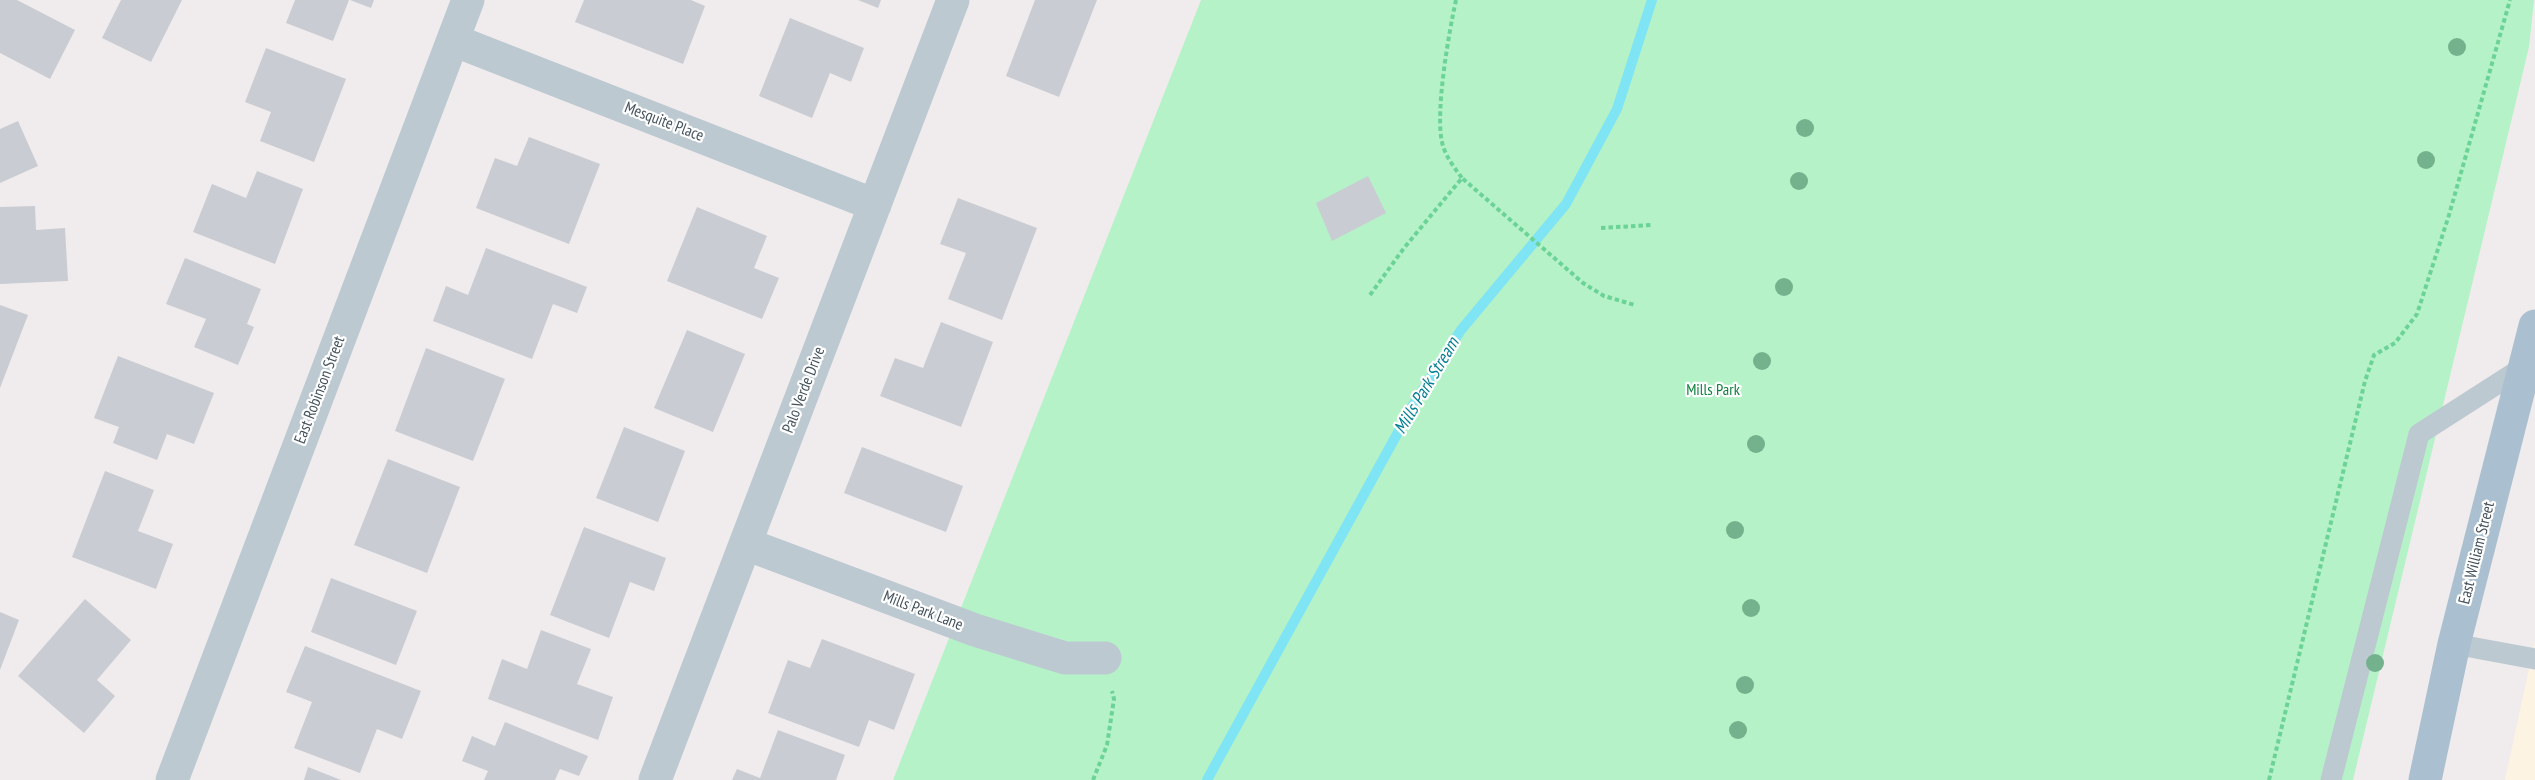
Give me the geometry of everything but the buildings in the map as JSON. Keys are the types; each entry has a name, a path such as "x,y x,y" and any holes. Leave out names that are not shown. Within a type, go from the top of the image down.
{"main road":[{"name":"East William Street","path":"2425,780 2454,644 2535,326"}],"street":[{"name":"East Robinson Street","path":"171,780 468,0"},
{"name":"Palo Verde Drive","path":"655,780 953,0"},
{"name":"Mesquite Place","path":"453,40 875,205"},
{"name":"Mills Park Lane","path":"746,544 975,630 1065,658 1105,658"}],"lane":[{"path":"2331,780 2420,434 2525,366"},
{"path":"2454,644 2535,659"}],"path":[{"path":"1456,0 1444,73 1441,129 1447,154 1462,178 1583,283 1604,297 1635,305"},
{"path":"2269,780 2365,381 2374,355 2395,342 2417,314 2449,215 2510,0"},
{"path":"1370,295 1404,248 1462,178"},
{"path":"1601,228 1651,225"},
{"path":"1093,780 1107,745 1114,699 1105,658"}],"shaded area":[{"path":"2535,641 2535,780 2505,780"}],"green space":[{"name":"Mills Park","path":"1201,0 2534,0 2529,47 2353,780 893,780"}],"waterway":[{"name":"Mills Park Stream","path":"1207,780 1413,405 1461,330 1566,204 1617,109 1652,0"}]}
